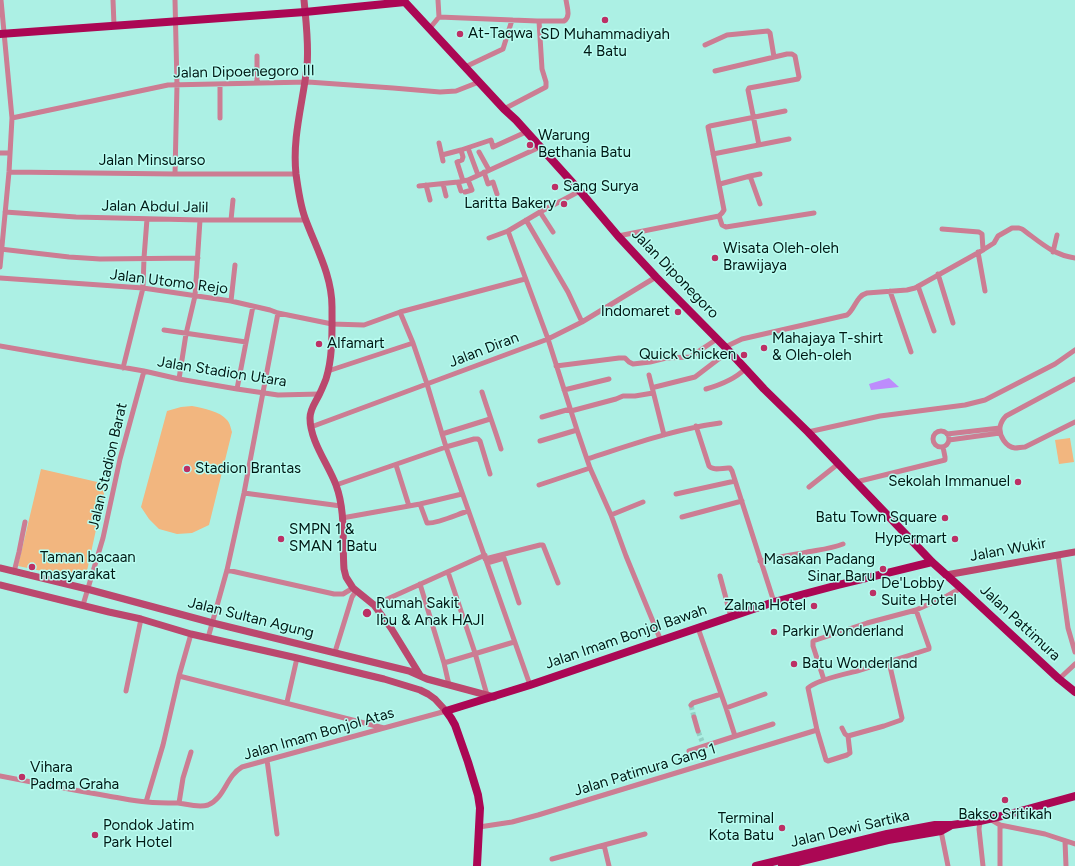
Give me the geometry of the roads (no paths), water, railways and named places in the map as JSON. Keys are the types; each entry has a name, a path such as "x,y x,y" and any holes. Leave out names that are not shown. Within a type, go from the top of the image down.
{"main road":[{"path":"304,0 308,46 305,83 296,136 296,174 306,220 330,282 332,299 332,324 328,371 320,394 313,406 310,417 311,427 336,486 341,506 344,569 346,576 354,590 374,605 391,628 420,675"},
{"path":"2,33 305,12 382,2 404,1"},
{"name":"Jalan Diponegoro","path":"404,1 540,147 656,277 764,389 808,432 932,562"},
{"name":"Jalan Wukir","path":"946,575 1075,552"},
{"name":"Jalan Pattimura","path":"932,562 1075,692"},
{"name":"Jalan Imam Bonjol Bawah","path":"446,711 490,696 530,685 774,602 932,562"},
{"name":"Jalan Sultan Agung","path":"0,568 87,589 213,623 409,670 426,679 490,696"},
{"name":"Jalan Sultan Agung","path":"0,585 141,619 191,634 348,670 420,690 435,699 446,711"},
{"path":"348,670 345,665 346,660 351,656"},
{"path":"468,704 474,697 470,690"},
{"path":"446,711 451,718 468,762 478,795 480,808 477,866"},
{"name":"Jalan Dewi Sartika","path":"756,866 935,826 980,821 1075,796"},
{"name":"Jalan Dewi Sartika","path":"782,866 888,837 941,831 952,825"}],"street":[{"path":"0,268 3,209 9,172 12,118 2,33 2,0"},
{"path":"113,0 114,26"},
{"path":"175,0 177,85 175,174"},
{"path":"430,28 439,17 438,0"},
{"path":"439,17 564,21 567,20 568,17 566,0"},
{"path":"465,67 503,49 512,20"},
{"path":"504,109 546,87 542,70 540,21"},
{"path":"705,45 727,35 768,31 770,33 774,57"},
{"path":"715,71 787,54 794,54 799,77 798,79 749,88 747,92 759,145"},
{"path":"257,56 257,83"},
{"name":"Jalan Dipoenegoro III","path":"12,118 168,85 305,83 440,92 456,90 478,82"},
{"path":"220,84 220,118"},
{"path":"618,236 719,216 724,210 708,127 785,111"},
{"path":"439,143 442,158 491,140 494,147 526,132"},
{"path":"713,154 789,139"},
{"path":"419,186 463,181 540,147"},
{"path":"468,148 478,175"},
{"path":"461,150 463,157 462,160 457,162 463,181 463,191 472,190 463,181"},
{"path":"479,152 486,171 488,184 493,182 497,194"},
{"path":"0,153 9,153"},
{"name":"Jalan Minsuarso","path":"9,172 296,174"},
{"path":"720,184 760,174"},
{"path":"750,176 760,204"},
{"path":"426,184 430,200"},
{"path":"443,184 446,196"},
{"path":"489,238 508,231 580,191"},
{"path":"231,220 233,200"},
{"name":"Jalan Abdul Jalil","path":"3,209 76,217 200,220 306,220"},
{"path":"540,212 553,232"},
{"path":"719,216 722,225 726,227 814,213"},
{"path":"123,368 143,288 147,219"},
{"path":"179,379 186,334 195,296 200,220"},
{"path":"526,220 568,292 582,322"},
{"path":"542,416 616,399 620,396 639,396 695,377 727,349 742,340 847,315 851,312 862,294 907,290 918,286 994,243 998,236 1012,228 1022,229 1053,252 1075,258"},
{"path":"942,229 979,232 982,234 981,251 985,291"},
{"path":"508,231 548,339 590,468 611,515 661,641"},
{"path":"1053,252 1057,235"},
{"path":"1,249 100,259 198,258"},
{"path":"231,301 235,265"},
{"path":"938,274 953,323"},
{"name":"Jalan Diran","path":"311,427 548,339 582,322 656,277"},
{"name":"Jalan Utomo Rejo","path":"0,278 143,288 231,301 278,313 332,324 364,325 400,312 525,279"},
{"path":"918,286 934,331"},
{"path":"890,291 911,352"},
{"path":"237,389 253,306"},
{"path":"400,312 413,343 462,494 530,685"},
{"path":"208,638 227,570 244,493 278,313"},
{"path":"164,330 246,342"},
{"path":"556,366 619,358 625,358 634,364 666,358 690,357 717,339"},
{"path":"328,371 413,343"},
{"name":"Jalan Stadion Utara","path":"0,346 262,393 286,396 320,394"},
{"path":"808,432 880,416 965,405 985,400 1055,364 1075,350"},
{"path":"706,389 722,384 739,376 746,369"},
{"name":"Jalan Stadion Barat","path":"83,605 103,538 120,458 144,371"},
{"path":"649,375 654,390 664,435"},
{"path":"564,390 609,379"},
{"path":"1075,379 1006,416 1002,421 1000,430 1002,438 1008,446 1019,448 1025,447 1075,422"},
{"path":"482,392 501,449"},
{"path":"442,434 490,419"},
{"path":"587,458 696,426 720,423"},
{"path":"696,426 710,468 730,468 732,472 774,602"},
{"path":"540,441 577,430"},
{"path":"1000,430 949,440 946,445 941,447 934,444 933,438 939,431 947,434 1000,430"},
{"path":"947,434 949,440"},
{"path":"336,486 474,438 480,441 490,474"},
{"path":"856,482 945,459 941,447"},
{"path":"808,487 838,464"},
{"path":"396,465 409,506"},
{"path":"539,485 590,468"},
{"path":"676,494 735,480"},
{"path":"244,493 341,506"},
{"path":"342,518 420,504 462,494"},
{"path":"682,517 742,501"},
{"path":"611,515 643,502"},
{"path":"420,504 428,524 435,523 468,511"},
{"path":"14,572 25,522"},
{"path":"760,561 804,552 824,550 843,544"},
{"path":"374,605 448,572 486,559 540,545 543,545 558,583"},
{"path":"1058,555 1068,628 1075,648"},
{"path":"486,559 504,558 519,603"},
{"path":"227,570 334,594 343,594 354,590"},
{"path":"448,572 490,696"},
{"path":"720,576 731,617"},
{"path":"420,584 444,663 448,685"},
{"path":"824,680 813,646 814,641 868,623 916,610 961,588"},
{"path":"335,652 354,590"},
{"path":"842,728 848,736 850,753 828,761 826,760 817,730 808,688 810,685 824,680 889,662 930,648 916,610"},
{"path":"126,692 141,619"},
{"path":"698,628 735,736"},
{"path":"146,802 163,745 191,634"},
{"path":"444,663 514,642"},
{"path":"287,702 297,658"},
{"path":"848,736 901,720 902,717 889,662"},
{"path":"1059,679 1075,664"},
{"path":"180,676 386,728"},
{"path":"691,705 721,694"},
{"path":"726,708 766,694"},
{"name":"Jalan Imam Bonjol Atas","path":"0,776 146,802 179,803 199,806 207,805 221,794 231,777 238,769 242,767 446,711"},
{"path":"694,717 698,731"},
{"path":"689,751 773,724"},
{"name":"Jalan Patimura Gang 1","path":"479,827 512,822 538,815 817,730"},
{"path":"702,741 704,747"},
{"path":"179,803 183,778 191,752"},
{"path":"267,760 277,834"},
{"path":"990,818 1000,825 1044,834 1075,844"},
{"path":"980,821 979,829 983,866"},
{"path":"1000,825 1000,866"},
{"path":"941,831 948,866"},
{"path":"552,859 645,834"},
{"path":"1065,841 1066,866"},
{"path":"604,845 609,866"}],"tunnel":[{"path":"691,705 694,717"},
{"path":"698,731 702,741"}],"place":[{"name":"SD Muhammadiyah 4 Batu","path":"605,20"},
{"name":"At-Taqwa","path":"460,34"},
{"name":"Warung Bethania Batu","path":"530,145"},
{"name":"Sang Surya","path":"555,187"},
{"name":"Laritta Bakery","path":"564,204"},
{"name":"Wisata Oleh-oleh Brawijaya","path":"715,258"},
{"name":"Indomaret","path":"678,312"},
{"name":"Alfamart","path":"319,344"},
{"name":"Mahajaya T-shirt & Oleh-oleh","path":"764,348"},
{"name":"Quick Chicken","path":"744,355"},
{"name":"Stadion Brantas","path":"187,469"},
{"name":"Sekolah Immanuel","path":"1018,482"},
{"name":"Batu Town Square","path":"945,518"},
{"name":"SMPN 1 & SMAN 1 Batu","path":"281,539"},
{"name":"Hypermart","path":"955,539"},
{"name":"Taman bacaan masyarakat","path":"32,567"},
{"name":"Masakan Padang Sinar Baru","path":"883,569"},
{"name":"De'Lobby Suite Hotel","path":"873,593"},
{"name":"Zalma Hotel","path":"814,606"},
{"name":"Rumah Sakit Ibu & Anak HAJI","path":"367,613"},
{"name":"Parkir Wonderland","path":"774,632"},
{"name":"Batu Wonderland","path":"794,664"},
{"name":"Vihara Padma Graha","path":"22,777"},
{"name":"Bakso Sritikah","path":"1005,800"},
{"name":"Terminal Kota Batu","path":"782,828"},
{"name":"Pondok Jatim Park Hotel","path":"95,835"}]}
